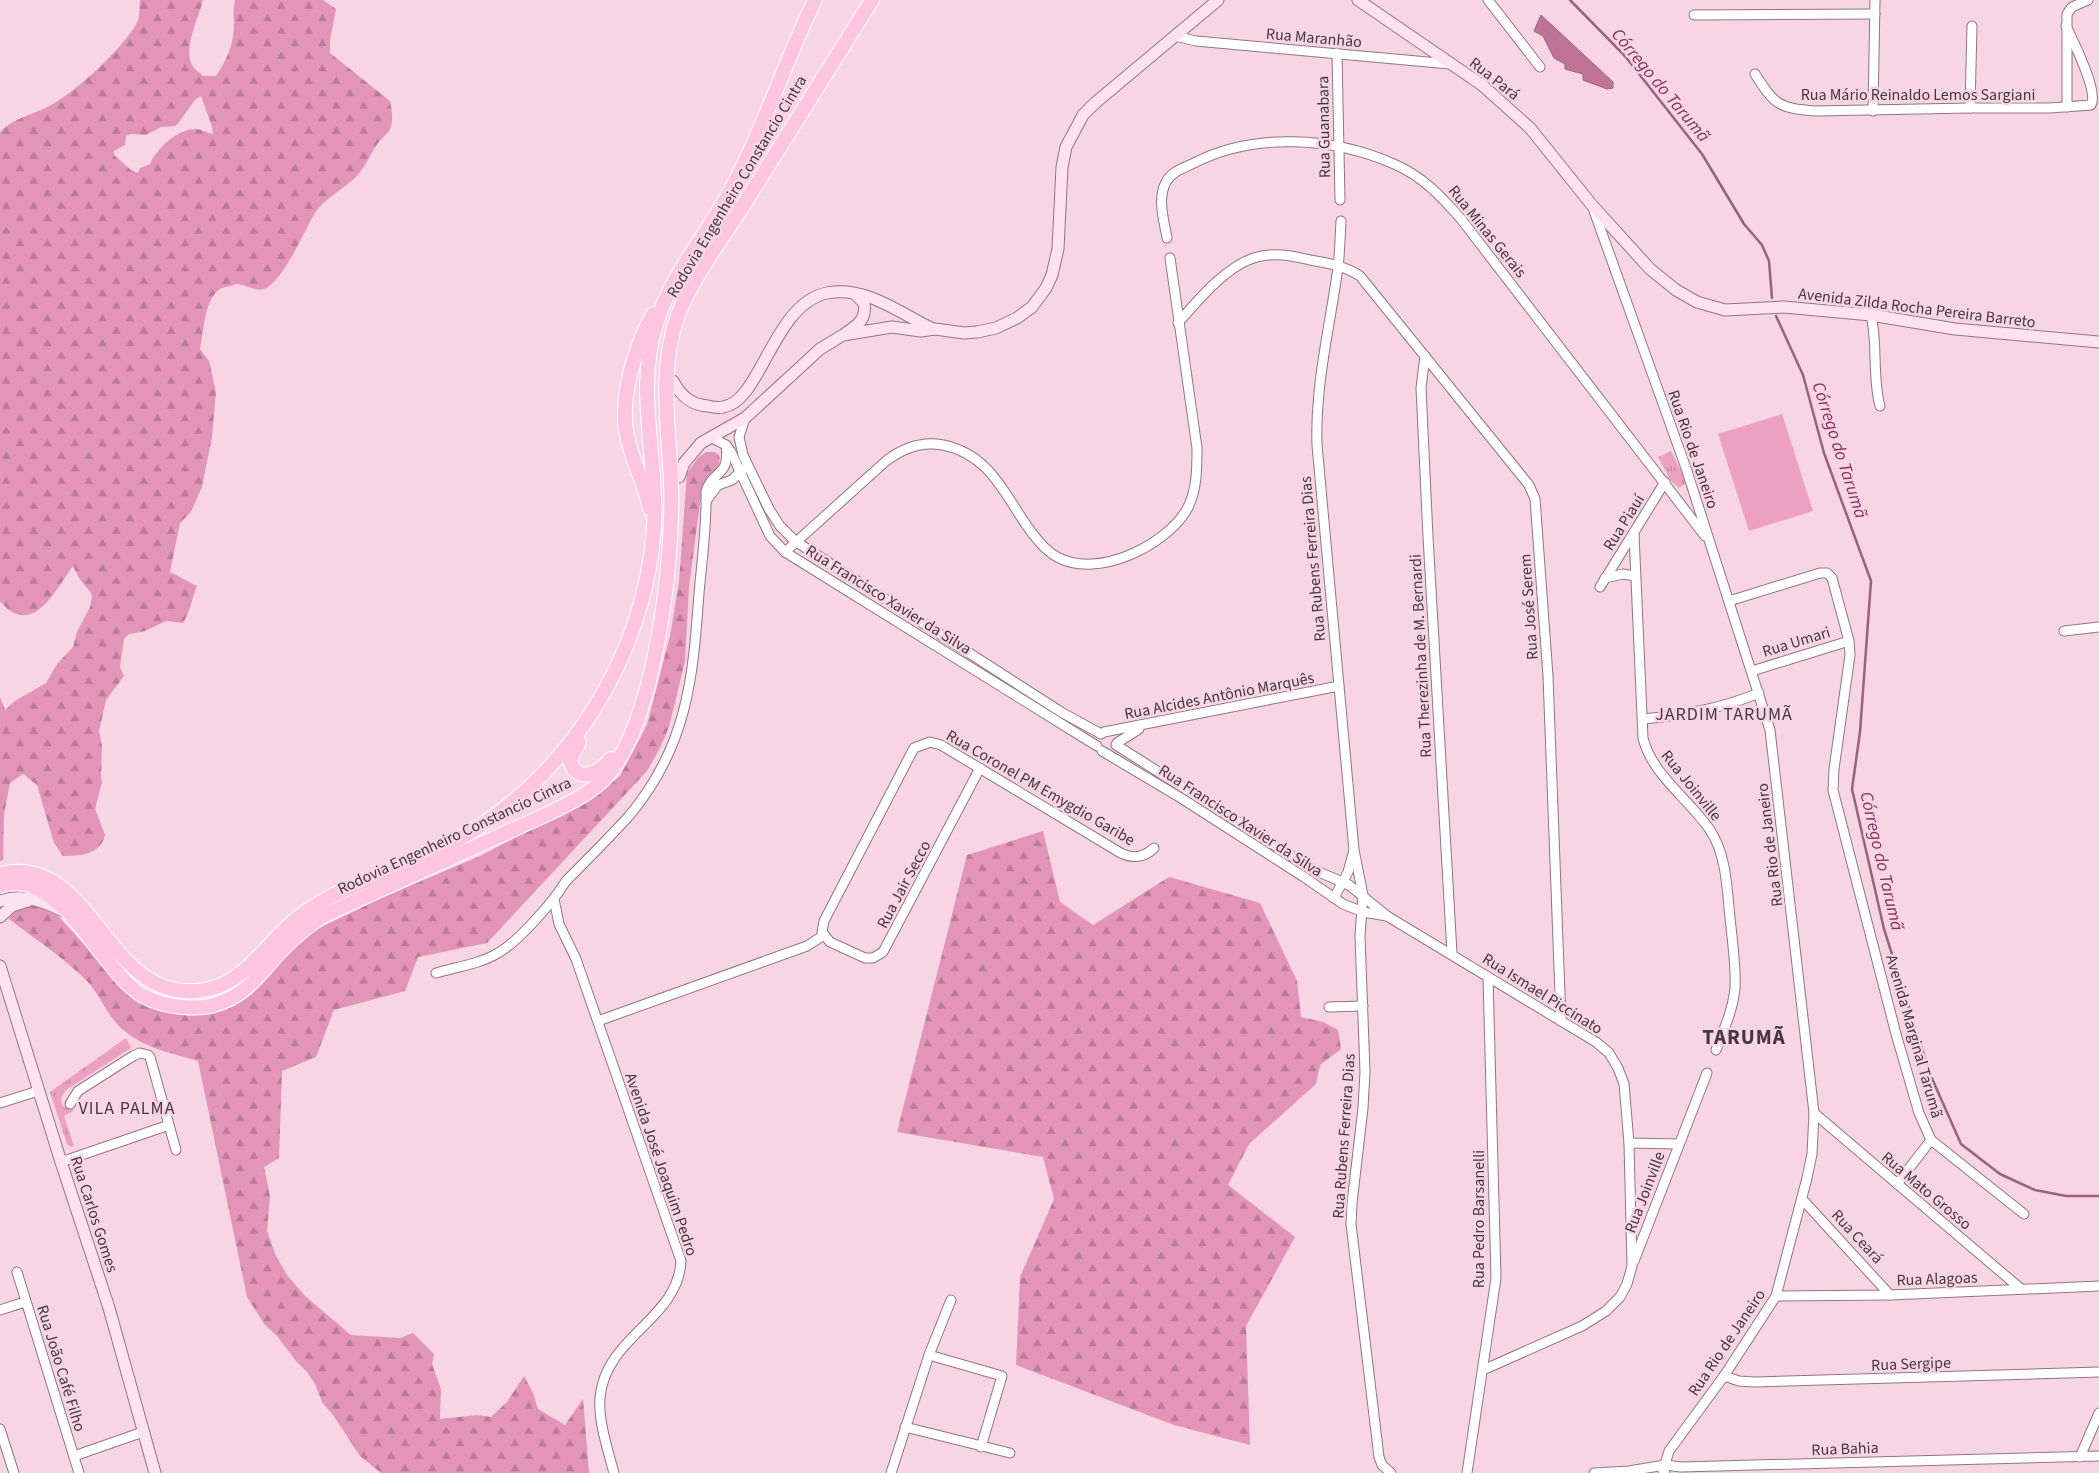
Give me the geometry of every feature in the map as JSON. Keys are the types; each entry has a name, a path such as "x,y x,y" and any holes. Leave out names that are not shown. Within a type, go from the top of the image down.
{"main road":[{"name":"Rodovia Engenheiro Constancio Cintra","path":"0,874 18,871 28,872 45,876 56,883 73,898 131,966 144,977 160,986 192,991 210,989 229,982 249,968 284,930 313,907 451,843 501,811 548,768 575,736 591,713 628,642 642,599 651,557 654,526 654,485 646,394 652,338 676,277 743,168 815,0"},
{"path":"646,394 661,331 676,290 737,194 757,156 804,38 824,0"},
{"path":"762,174 772,148 862,0"},
{"name":"Rodovia Engenheiro Constancio Cintra","path":"0,886 6,883 20,883 48,893 71,915 122,979 142,996 171,1006 196,1008 216,1005 234,997 258,978 295,937 324,915 552,812 577,799 603,780 629,741 636,724 664,603 672,532 666,395 668,353 679,314 686,298 762,174 872,0"},
{"path":"843,335 892,327 922,331 935,329 964,333 996,328 1017,318 1032,307 1046,288 1056,261 1060,234 1062,167 1066,147 1075,128 1083,115 1095,103 1218,0"},
{"name":"Rua Pará","path":"1358,0 1482,85 1530,128 1591,204"},
{"path":"668,294 654,313 635,355 625,421 627,436 649,503 654,526 657,551 650,595 642,624 615,686 570,758 571,767 579,774 588,775 599,771 613,758 632,717 664,603 672,584 676,564 679,477 673,381 678,338 687,309 726,242 746,202"},
{"name":"Avenida Zilda Rocha Pereira Barreto","path":"1591,204 1650,269 1676,290 1697,302 1725,310 1784,307 1871,315 1955,329 2099,342"},
{"path":"673,381 679,393 691,402 704,406 724,407 732,404 742,396 751,383 788,320 799,308 813,298 827,293 855,294 872,298 935,329"},
{"path":"679,477 684,463 694,450 710,437 745,418 820,349 862,321 864,303 855,294"},
{"path":"0,901 12,898 34,899 71,915"},
{"path":"0,917 12,906 34,899"},
{"name":"Rua Carlos Gomes","path":"0,966 38,1091 109,1308 155,1473"}],"street":[{"path":"1488,0 1540,67"},
{"path":"1873,110 1874,0"},
{"path":"2067,107 2066,26 2068,14 2072,7 2088,0"},
{"path":"1694,15 1875,14"},
{"path":"1970,108 1972,26"},
{"path":"2066,26 2082,60 2066,63"},
{"name":"Rua Maranhão","path":"1175,36 1196,42 1450,64"},
{"name":"Rua Guanabara","path":"1337,54 1340,200"},
{"name":"Rua Mário Reinaldo Lemos Sargiani","path":"1755,74 1771,99 1792,109 1816,111 2050,108 2091,105 2094,100 2094,93 2082,60"},
{"name":"Rua Minas Gerais","path":"1167,238 1161,203 1166,182 1174,173 1207,156 1241,146 1273,142 1300,142 1339,147 1394,164 1414,174 1435,190 1461,219 1665,482 1709,542"},
{"name":"Rua Rio de Janeiro","path":"1591,204 1686,468 1770,730 1814,1113 1812,1154 1776,1296 1724,1376 1672,1448 1665,1469"},
{"path":"1338,265 1341,221"},
{"name":"Rua José Serem","path":"1178,322 1221,279 1256,257 1285,255 1338,265 1360,276 1529,485 1535,499 1548,676 1561,1021"},
{"path":"785,552 886,460 896,453 922,444 937,444 956,448 971,455 991,471 1044,549 1060,559 1077,564 1106,562 1125,557 1152,542 1176,524 1187,510 1194,492 1198,448 1170,258"},
{"name":"Rua Rubens Ferreira Dias","path":"1338,265 1320,375 1316,412 1317,445 1354,850 1363,895 1360,936 1365,1072 1351,1224 1379,1457 1382,1465 1391,1473"},
{"path":"1871,315 1875,330 1877,388 1880,406"},
{"name":"Rua Therezinha de M. Bernardi","path":"1425,356 1421,388 1452,953"},
{"name":"Rua Francisco Xavier da Silva","path":"745,418 739,437 747,462 769,509 780,526 795,541 1061,712 1102,733"},
{"path":"436,973 498,954 510,944 554,899 566,881 628,816 641,800 662,766 678,730 689,693 695,656 707,486 724,469 727,463 726,446 710,437"},
{"name":"Rua Francisco Xavier da Silva","path":"726,446 731,452 750,490 770,536 785,552 1099,749 1182,798 1334,898 1363,912"},
{"path":"706,500 718,485 732,480 747,462"},
{"path":"732,480 750,490"},
{"name":"Rua Piauí","path":"1600,587 1665,482"},
{"name":"Rua Joinville","path":"1634,534 1643,738 1646,752 1710,831 1719,849 1726,876 1735,970 1735,989 1729,1018 1716,1050"},
{"name":"Avenida Marginal Tarumã","path":"1729,601 1820,573 1827,573 1832,578 1849,640 1850,655 1834,769 1834,790 1896,1034 1919,1113 1931,1140 2024,1214"},
{"name":"Rua Piauí","path":"1605,578 1624,574 1635,576"},
{"path":"2064,631 2099,626"},
{"name":"Rua Umari","path":"1752,671 1849,640"},
{"name":"Rua Alcides Antônio Marquês","path":"1102,733 1339,686"},
{"path":"1643,719 1684,715 1730,705 1758,693"},
{"path":"1116,744 1112,734 1102,733 1096,739 1099,749 1109,752 1116,744 1143,726"},
{"name":"Rua Coronel PM Emygdio Garibe","path":"824,935 822,928 824,921 914,748 924,743 936,743 1123,854 1132,857 1142,856 1154,848"},
{"name":"Rua Francisco Xavier da Silva","path":"1116,744 1312,869 1348,885 1363,895"},
{"path":"1128,766 1134,756"},
{"name":"Rua Jair Secco","path":"824,935 830,942 860,957 873,958 884,952 980,768"},
{"path":"1334,898 1350,866 1354,850"},
{"name":"Rua Ismael Piccinato","path":"1363,895 1387,916 1452,953 1596,1042 1609,1053 1618,1068 1624,1084 1629,1143 1632,1266 1628,1284 1620,1297 1606,1311 1582,1326 1483,1370"},
{"name":"Avenida José Joaquim Pedro","path":"554,899 559,924 576,959 682,1261 678,1282 672,1295 623,1346 607,1370 601,1387 599,1406 614,1473"},
{"name":"Rua Rubens Ferreira Dias","path":"1352,908 1360,936"},
{"name":"Rua Ismael Piccinato","path":"1363,912 1387,916"},
{"path":"598,1021 807,946 824,935"},
{"name":"Rua Pedro Barsanelli","path":"1467,1473 1496,1278 1488,977"},
{"path":"1329,1007 1363,1006"},
{"path":"70,1104 78,1091 134,1056 145,1053 150,1057 176,1150"},
{"name":"Rua Joinville","path":"1632,1266 1678,1144 1707,1074"},
{"path":"0,1103 38,1091"},
{"name":"Rua Mato Grosso","path":"1814,1113 2021,1289"},
{"path":"61,1162 169,1126"},
{"path":"1897,1184 1931,1140"},
{"path":"1629,1143 1678,1144"},
{"name":"Rua Ceará","path":"1802,1199 1890,1295"},
{"name":"Rua João Café Filho","path":"16,1272 79,1473"},
{"name":"Rua Alagoas","path":"1776,1296 1890,1295 2099,1286"},
{"path":"891,1473 929,1355 952,1300"},
{"path":"0,1310 25,1302"},
{"path":"929,1355 1002,1376 981,1447"},
{"name":"Rua Sergipe","path":"1724,1376 1739,1381 1755,1382 2099,1372"},
{"path":"2080,1457 2099,1413"},
{"path":"905,1427 1010,1453"},
{"path":"0,1429 12,1471"},
{"path":"74,1456 143,1432"},
{"path":"1672,1448 1675,1460 1690,1473"},
{"name":"Rua Bahia","path":"1594,1473 1681,1467 2099,1456"},
{"path":"1710,1473 1718,1466"}],"green space":[{"path":"140,0 203,0 190,41 190,58 193,66 203,76 216,76 231,47 235,0 323,0 336,9 330,40 330,53 390,101 392,124 359,174 323,203 315,213 286,267 271,284 260,290 235,284 220,289 211,300 205,316 200,349 209,361 216,392 212,437 202,487 191,512 180,523 170,572 197,586 183,623 166,621 145,631 129,634 124,639 120,667 124,676 106,700 99,731 102,746 102,782 95,809 105,835 103,842 99,847 88,853 63,856 54,843 37,785 23,774 10,783 4,814 3,860 0,861 0,697 5,710 15,701 46,683 57,664 73,647 77,632 90,607 92,597 73,566 51,597 33,613 23,615 12,612 0,601 0,132 12,123 51,105 86,80 130,34 137,23","holes":["201,96 213,134 197,129 176,135 163,146 150,164 140,168 138,173 131,170 114,155 114,151 125,145 126,136 131,134 146,135 161,127 176,126 195,100"]},
{"path":"1782,414 1813,511 1749,531 1718,434"},
{"path":"1671,451 1683,475 1685,484 1679,488 1671,481 1658,457"},
{"path":"706,452 715,452 719,455 720,460 718,467 706,483 701,495 689,587 685,661 669,727 647,771 487,943 418,957 405,991 334,1010 316,1057 282,1071 279,1158 264,1167 270,1196 267,1231 276,1256 287,1275 305,1296 351,1335 400,1338 413,1333 434,1354 432,1364 441,1389 440,1419 477,1415 491,1417 507,1402 524,1376 533,1393 538,1409 565,1425 583,1399 589,1473 381,1473 360,1456 333,1415 322,1402 315,1384 307,1372 277,1336 265,1325 247,1297 198,1061 158,1049 130,1035 116,1023 87,981 9,919 21,907 27,905 40,906 47,909 60,918 133,998 155,1007 202,1012 231,1007 249,995 293,946 313,931 381,898 480,856 598,794 620,776 647,725 670,636 679,582 687,473 698,458"},
{"path":"1043,831 1060,902 1093,925 1169,877 1260,903 1297,981 1301,1017 1323,1022 1338,1030 1341,1049 1320,1065 1316,1084 1249,1144 1228,1185 1295,1237 1246,1326 1250,1445 1174,1425 1016,1365 1020,1277 1054,1199 1043,1157 897,1132 967,855"},
{"path":"126,1038 131,1048 66,1090 63,1094 61,1100 63,1107 75,1110 64,1116 74,1146 71,1147 67,1144 50,1092"}],"shaded area":[{"path":"1541,15 1613,82 1613,88 1607,89 1583,80 1583,74 1565,69 1565,64 1554,58 1543,36 1534,31"}],"waterway":[{"name":"Córrego do Tarumã","path":"1570,0 1625,56 1702,154 1744,224 1762,245 1769,261 1772,298"},
{"name":"Córrego do Tarumã","path":"1776,316 1803,375 1824,453 1871,581 1860,732 1852,789 1884,929 1930,1074 1961,1144 2000,1174 2035,1190 2066,1196 2099,1196"}],"district":[{"name":"JARDIM TARUMÃ","path":"1724,714"},
{"name":"TARUMÃ","path":"1744,1037"},
{"name":"VILA PALMA","path":"127,1108"}]}
